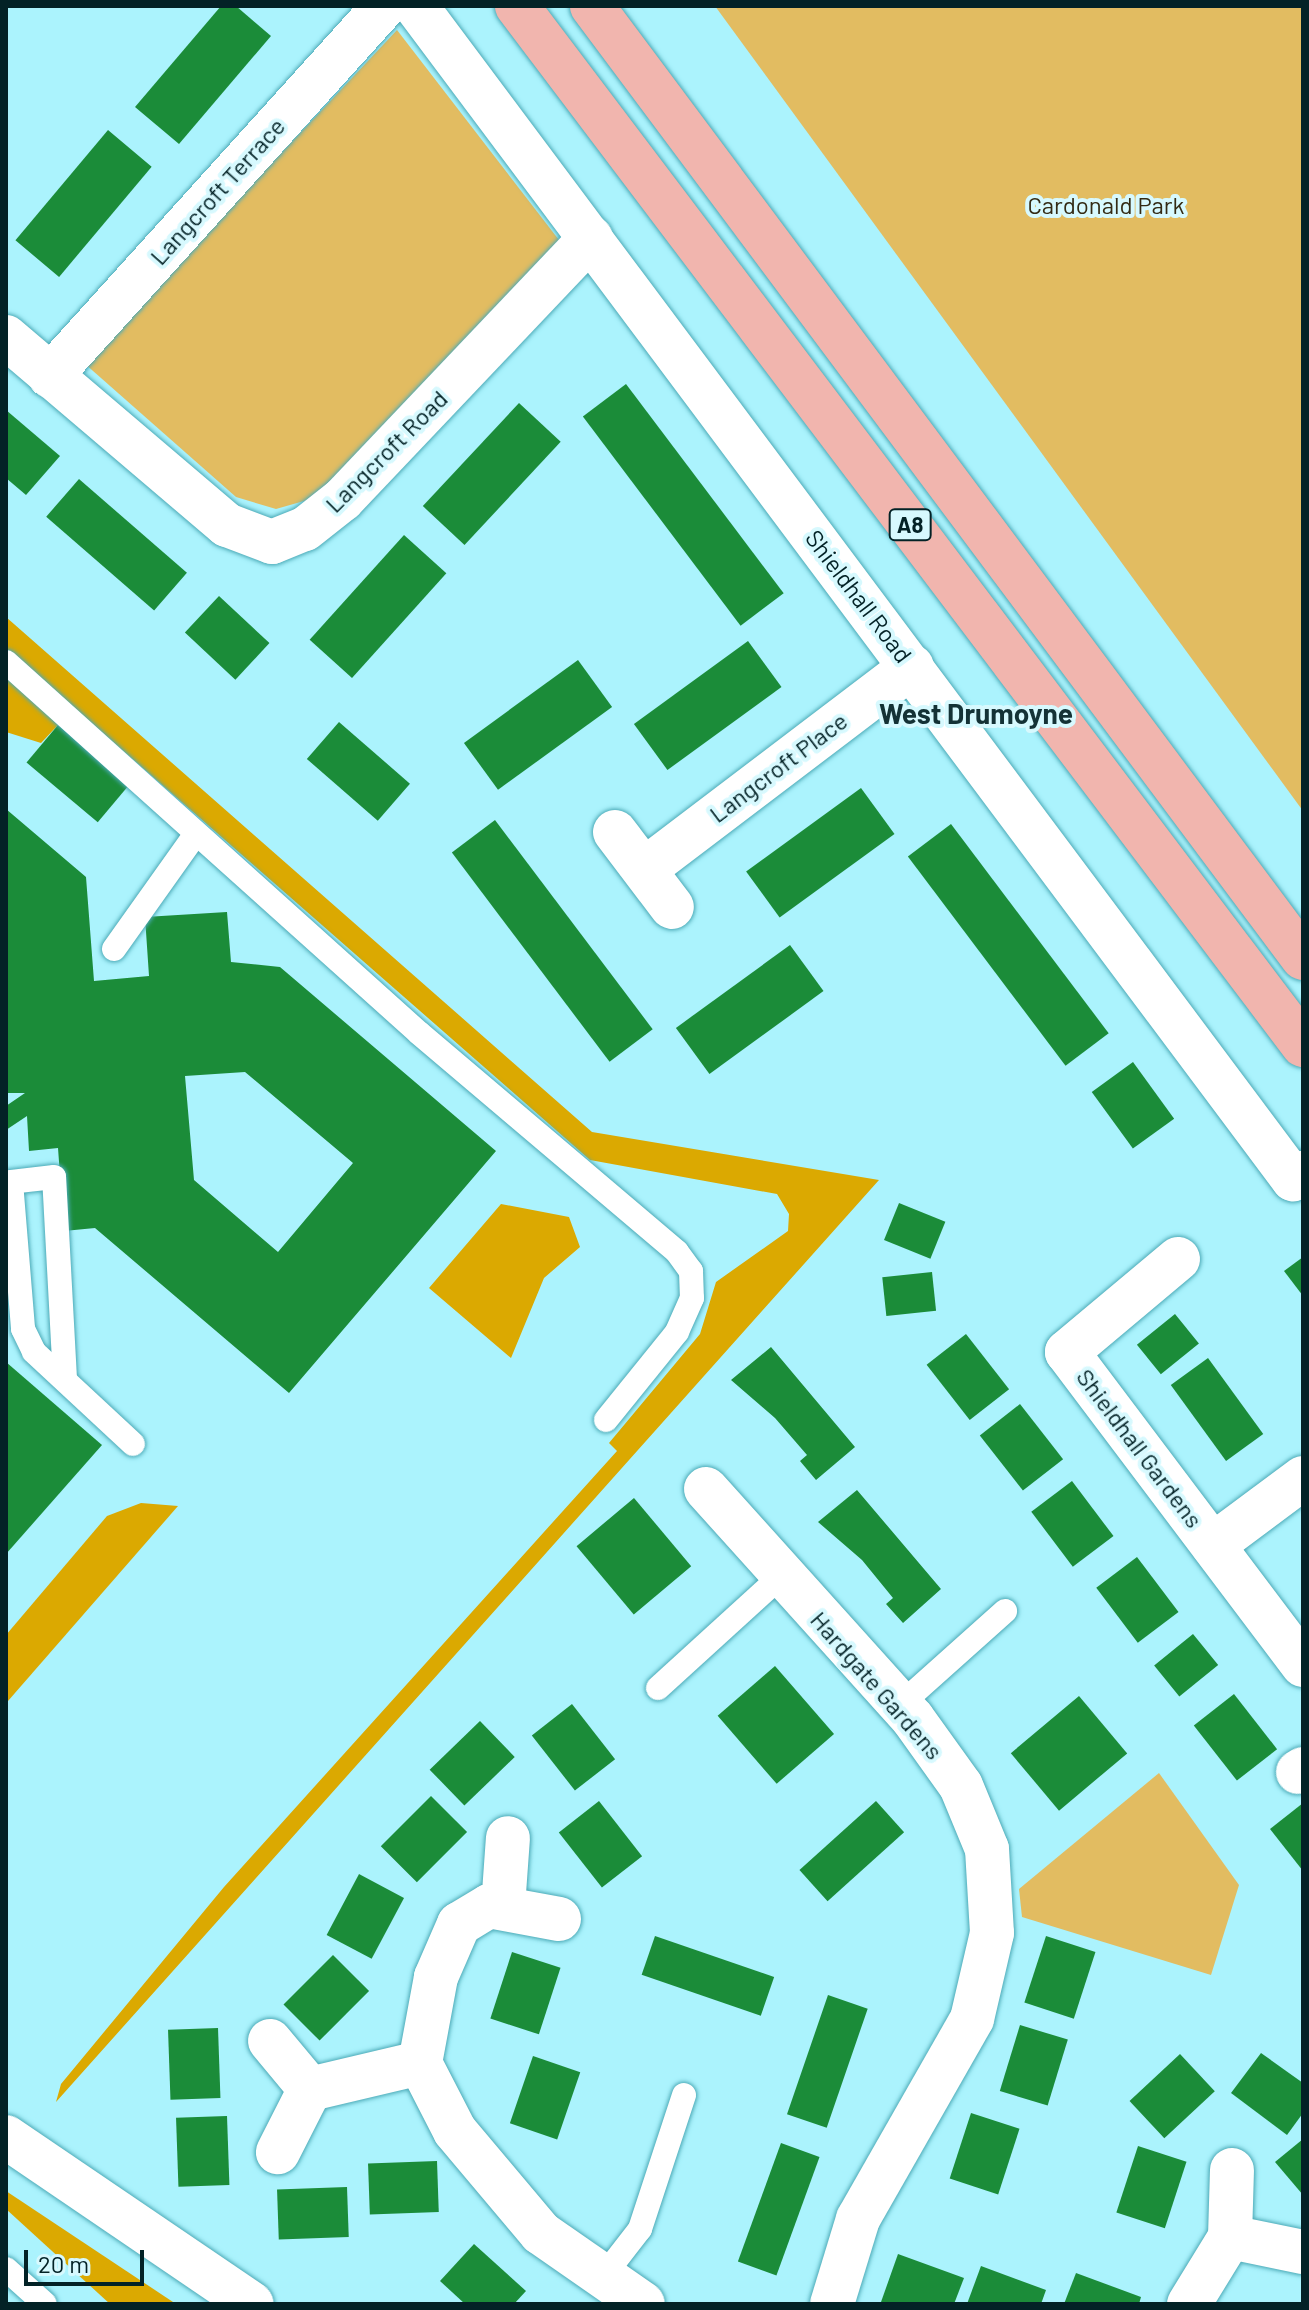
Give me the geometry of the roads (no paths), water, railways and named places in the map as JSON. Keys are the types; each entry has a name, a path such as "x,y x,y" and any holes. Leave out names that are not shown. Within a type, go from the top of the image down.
{"main road":[{"name":"A8","path":"517,6 1303,1045"},
{"name":"A8","path":"592,6 1303,958"}],"street":[{"name":"Langcroft Terrace","path":"50,376 384,6"},
{"name":"Shieldhall Road","path":"416,6 1293,1179 1303,1173"},
{"name":"Langcroft Road","path":"6,337 227,525 272,542 305,529 343,499 591,238"},
{"name":"Langcroft Place","path":"645,869 912,666"},
{"path":"615,832 672,907"},
{"name":"Shieldhall Gardens","path":"1178,1259 1067,1352 1303,1665"},
{"name":"Shieldhall Gardens","path":"1213,1545 1303,1478"},
{"name":"Hardgate Gardens","path":"706,1489 900,1705 961,1786 987,1849 992,1933 972,2019 864,2207 832,2304"},
{"path":"503,1907 508,1838"},
{"path":"559,1919 503,1907 473,1914 445,1945 420,2063 455,2131 541,2233 643,2304"},
{"path":"270,2041 310,2089"},
{"path":"278,2152 310,2089 420,2063"},
{"path":"6,2137 252,2304"},
{"path":"1189,2304 1230,2237 1232,2170"},
{"path":"1230,2237 1303,2252"}],"lane":[{"path":"6,662 195,835 625,1201 691,1271 692,1298 677,1332 606,1420"},
{"path":"114,949 195,835"},
{"path":"65,1379 54,1177 11,1182 23,1329 34,1352 133,1444"},
{"path":"658,1688 781,1576"},
{"path":"900,1705 1005,1611"},
{"path":"602,2278 640,2229 684,2095"},
{"path":"6,2269 45,2304"}],"district":[{"name":"West Drumoyne","path":"976,713"}],"park label":[{"name":"Cardonald Park","path":"1106,205"}]}
